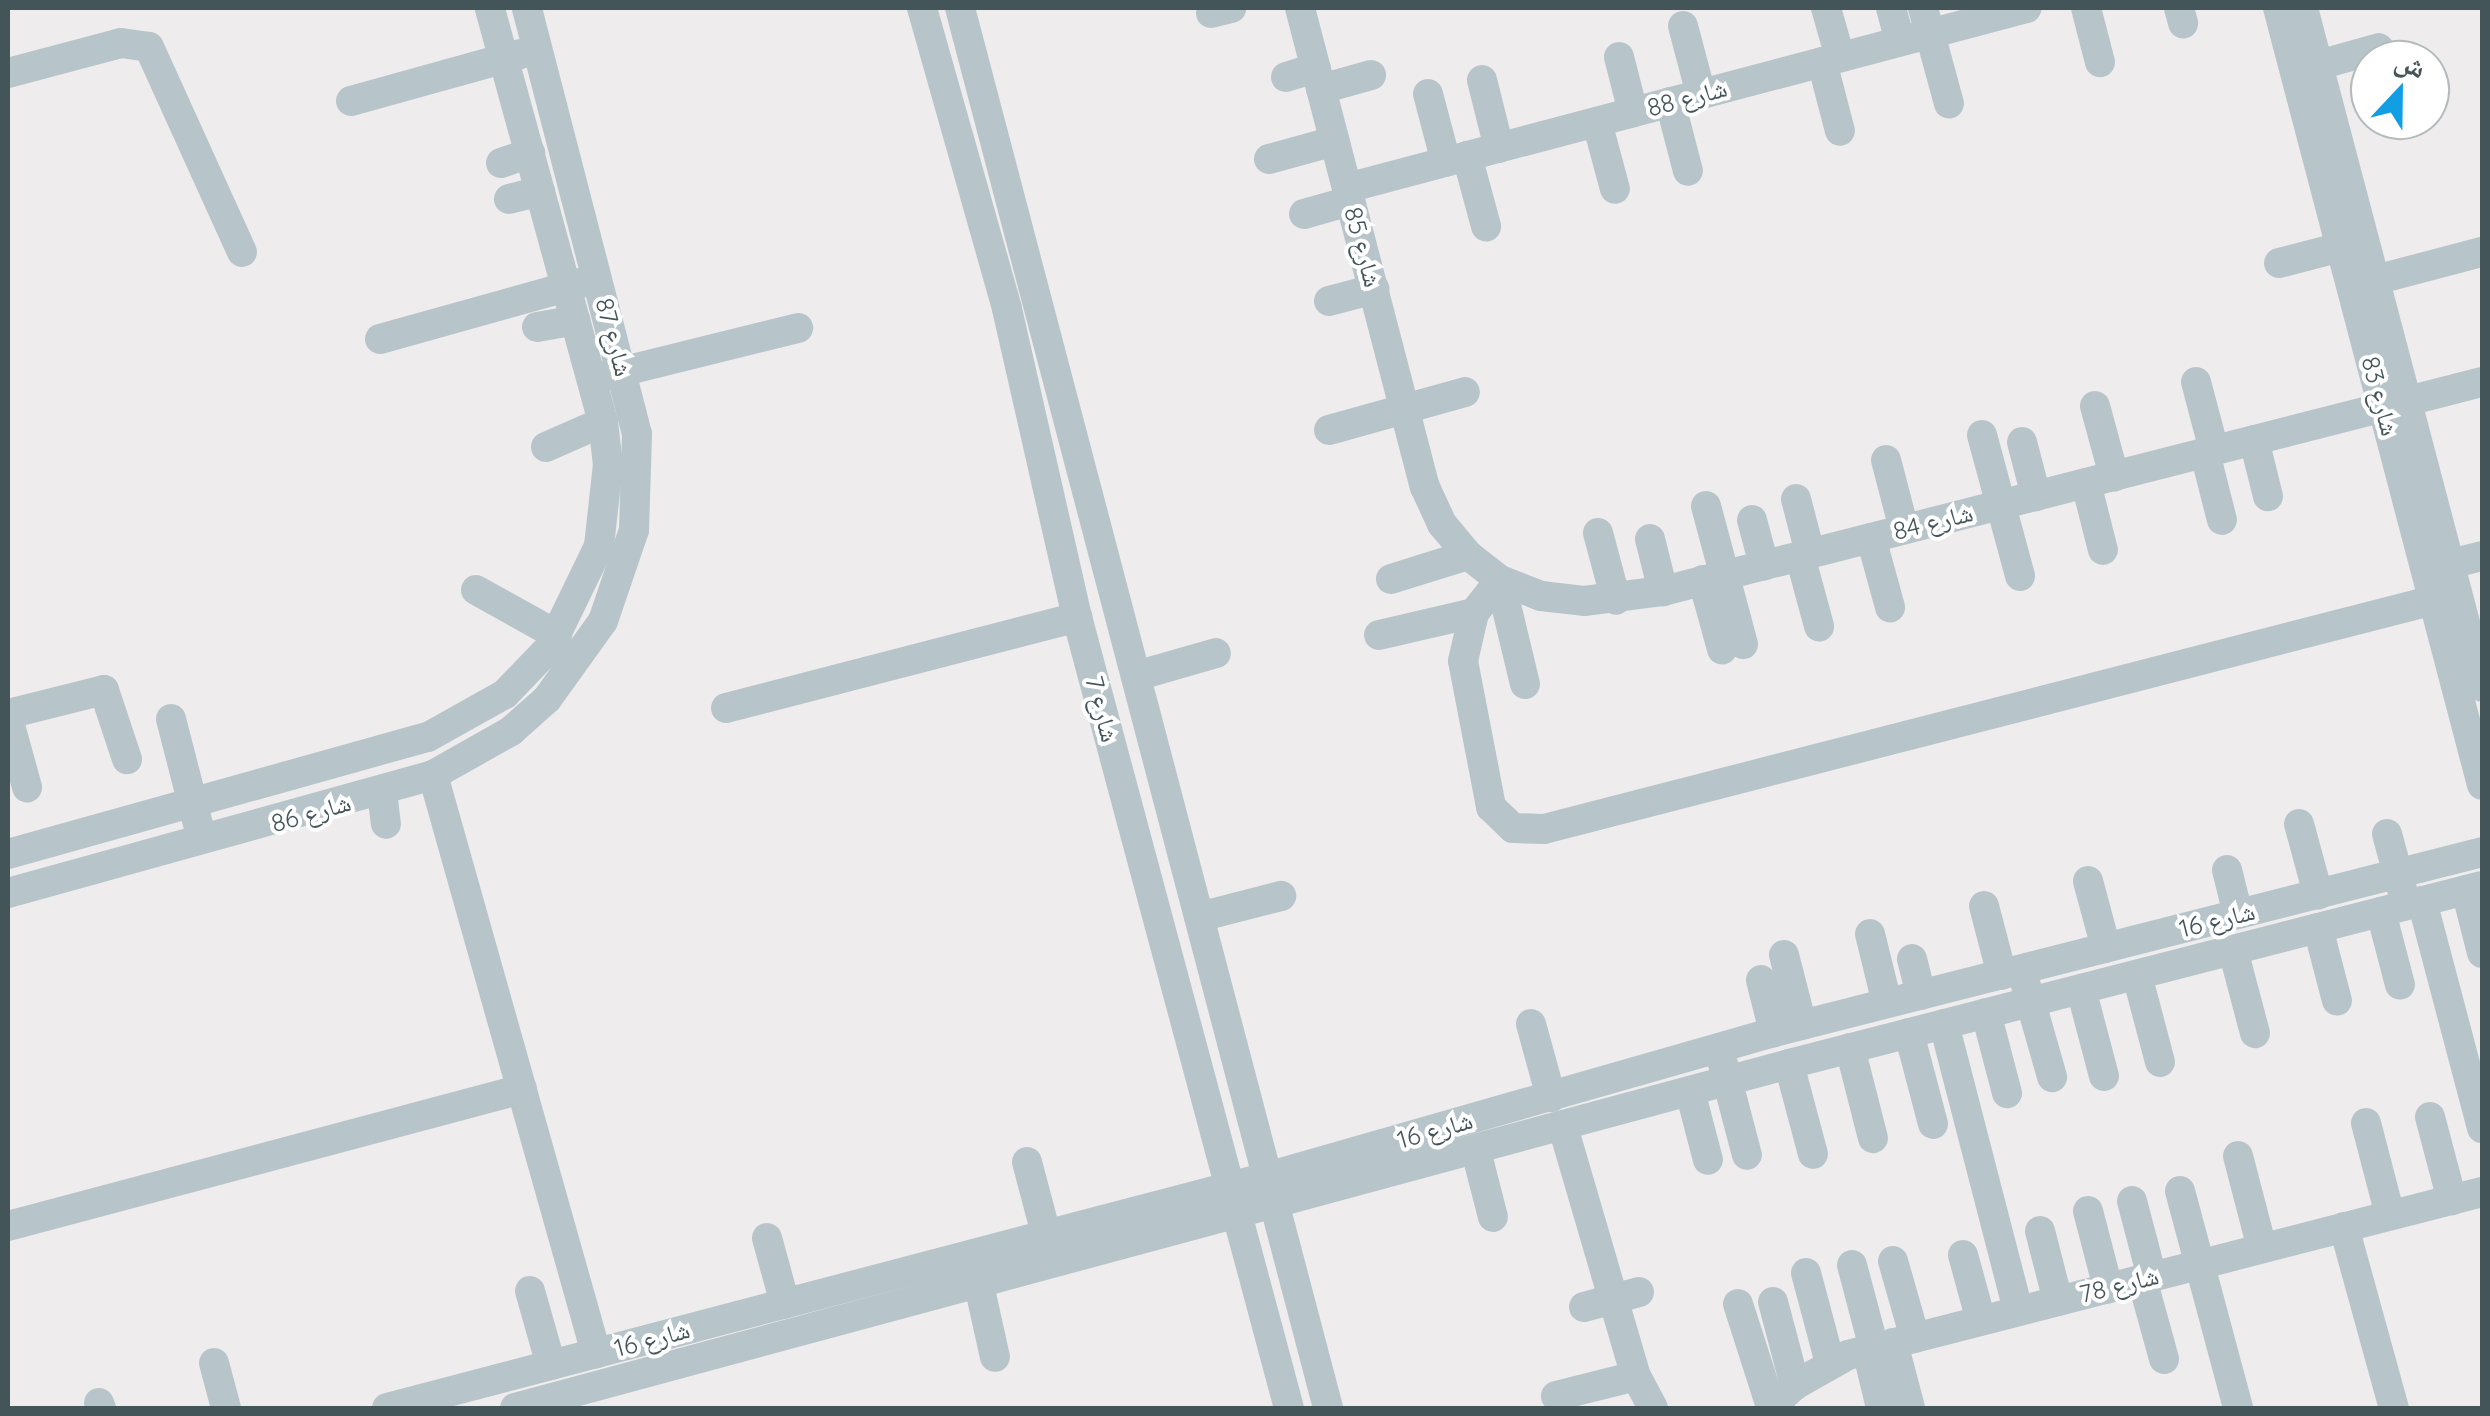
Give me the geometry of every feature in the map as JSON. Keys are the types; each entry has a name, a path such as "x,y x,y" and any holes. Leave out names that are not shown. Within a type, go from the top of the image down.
{"street":[{"name":"شارع 87","path":"490,8 504,59 516,158 542,197 603,422 608,465 599,546 562,648"},
{"name":"شارع 87","path":"527,8 546,47 576,194 637,434 634,530 603,621 562,648"},
{"name":"شارع 7","path":"922,8 1008,309 1076,617 1237,1200 1289,1408"},
{"name":"شارع 7","path":"960,8 1328,1408"},
{"name":"شارع 85","path":"1300,8 1308,78 1334,141 1425,487"},
{"path":"1826,8 1840,131"},
{"path":"1891,8 1900,41"},
{"name":"شارع 88","path":"1304,214 1349,194 1457,159 1900,41 1927,20 2027,8"},
{"path":"2086,8 2100,62"},
{"name":"شارع 83","path":"2278,8 2341,247 2456,586 2482,688"},
{"name":"شارع 83","path":"2304,8 2373,271 2395,404"},
{"path":"1927,20 1949,104"},
{"path":"1683,26 1701,94"},
{"path":"8,73 121,43 150,47 196,139 242,252"},
{"path":"351,102 546,47"},
{"path":"1618,57 1633,112"},
{"path":"2321,73 2350,65"},
{"path":"1308,78 1371,75"},
{"path":"1482,80 1500,148"},
{"path":"1428,94 1486,226"},
{"path":"1670,102 1688,171"},
{"path":"1597,122 1614,190"},
{"path":"1269,159 1334,141"},
{"path":"510,199 576,194"},
{"path":"2373,271 2469,245"},
{"path":"2279,264 2341,247"},
{"path":"380,339 599,278"},
{"path":"1329,302 1374,289"},
{"path":"537,328 576,320"},
{"path":"591,379 798,328"},
{"path":"2196,382 2222,520"},
{"name":"شارع 84","path":"1425,487 1442,524 1468,555 1500,580 1540,596 1616,600 2482,382"},
{"path":"1329,430 1465,392"},
{"path":"2096,406 2090,482 2096,552"},
{"path":"546,447 603,422"},
{"path":"1982,435 2020,576"},
{"path":"2254,440 2268,496"},
{"path":"2022,442 2036,496"},
{"path":"1896,458 1914,527"},
{"path":"1796,499 1819,626"},
{"path":"1706,506 1714,578 1732,646"},
{"path":"1752,520 1764,565"},
{"path":"1598,533 1616,600"},
{"path":"1871,538 1890,607"},
{"path":"1650,539 1663,591"},
{"path":"1390,579 1468,555"},
{"path":"1500,580 1474,612 1463,662 1491,807 1513,828 1544,829 2456,586 2482,556"},
{"path":"1500,580 1525,684"},
{"name":"شارع 83","path":"2456,586 2482,784"},
{"path":"476,590 562,648"},
{"path":"1380,636 1474,612"},
{"path":"726,708 1076,617"},
{"name":"شارع 86","path":"8,893 112,878 202,842 433,776 511,731 562,648"},
{"name":"شارع 86","path":"8,854 428,737 505,694 562,648"},
{"path":"1136,676 1216,653"},
{"path":"27,787 8,716 104,690 128,759"},
{"path":"171,718 202,842"},
{"path":"433,776 596,1354"},
{"path":"382,792 386,824"},
{"path":"2299,824 2318,894"},
{"path":"2387,834 2403,906 2482,1128"},
{"name":"شارع 16","path":"1271,1191 1432,1131 1788,1028 2482,852"},
{"path":"2227,870 2238,914"},
{"path":"2088,882 2106,948"},
{"path":"2474,888 2482,953"},
{"name":"شارع 16","path":"387,1408 1046,1235 1440,1162 1728,1080 2474,888"},
{"path":"1199,917 1281,896"},
{"path":"1984,906 2012,972 2030,1002 2052,1077"},
{"path":"2400,985 2403,906"},
{"path":"2318,928 2337,1001"},
{"path":"1870,934 1887,1004"},
{"path":"2232,950 2255,1033"},
{"path":"1784,955 1788,1028"},
{"path":"1912,959 1922,995"},
{"path":"2136,975 2160,1062"},
{"path":"1760,980 1788,1028"},
{"path":"2081,989 2104,1076"},
{"path":"1986,1014 2007,1093"},
{"path":"1532,1024 1551,1096"},
{"path":"1944,1024 2018,1311"},
{"path":"1909,1033 1933,1124"},
{"path":"1719,1048 1747,1155"},
{"path":"1850,1048 1873,1138"},
{"path":"1789,1064 1812,1154"},
{"path":"8,1226 522,1089"},
{"path":"1690,1091 1708,1160"},
{"path":"2430,1118 2473,1200"},
{"path":"2366,1123 2390,1216"},
{"path":"1563,1127 1627,1295 1636,1376 1653,1408"},
{"path":"1432,1131 1440,1162"},
{"path":"1476,1152 1493,1218"},
{"path":"2238,1156 2262,1248"},
{"path":"1028,1162 1054,1266"},
{"path":"2180,1191 2238,1408"},
{"name":"شارع 16","path":"526,1407 1054,1266 1237,1200"},
{"name":"شارع 78","path":"1771,1408 1794,1385 1830,1363 1887,1345 2344,1227 2473,1200"},
{"path":"2132,1202 2164,1359"},
{"path":"2088,1211 2108,1288"},
{"path":"2344,1227 2394,1408"},
{"path":"2040,1230 2058,1301"},
{"path":"767,1238 785,1304"},
{"path":"972,1254 995,1356"},
{"path":"1963,1255 1980,1320"},
{"path":"1881,1408 1894,1261"},
{"path":"1852,1265 1910,1408"},
{"path":"1806,1274 1830,1363"},
{"path":"530,1292 551,1365"},
{"path":"1584,1307 1627,1295"},
{"path":"1773,1302 1794,1385"},
{"path":"1738,1304 1771,1408"},
{"path":"666,1335 676,1366"},
{"path":"214,1363 226,1408"},
{"path":"1556,1396 1636,1376"}]}
